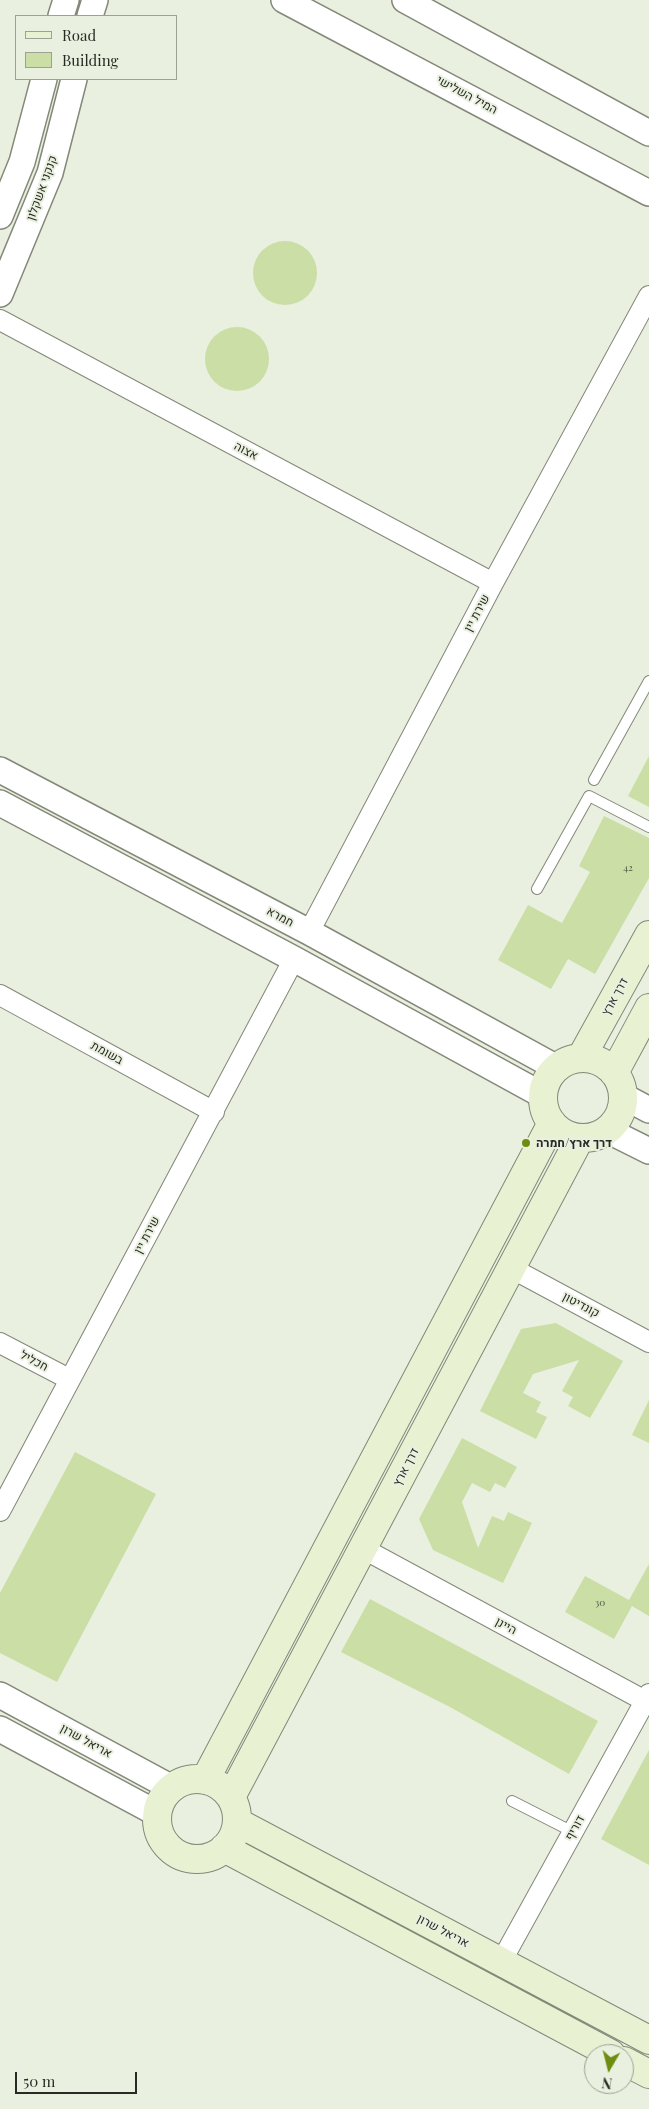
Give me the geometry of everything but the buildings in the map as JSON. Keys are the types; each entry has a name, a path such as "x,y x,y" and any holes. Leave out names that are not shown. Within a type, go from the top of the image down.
{"main road":[{"name":"דרך ארץ","path":"569,1063 649,935"},
{"path":"619,1084 605,1065 593,1060 569,1063 550,1076 544,1096 544,1105 552,1123 565,1133 580,1138 599,1134 607,1130 616,1120 622,1108 619,1084 649,1008"},
{"path":"205,1780 552,1123"},
{"name":"דרך ארץ","path":"234,1810 362,1548 580,1138"},
{"path":"193,1779 205,1780 220,1786 234,1810 233,1837 224,1848 206,1857 191,1858 182,1855 164,1841 158,1828 158,1814 162,1800 172,1788 193,1779"},
{"name":"אריאל שרון","path":"234,1810 502,1962 649,2040"},
{"path":"224,1848 592,2044"},
{"path":"634,2066 649,2074"}],"street":[{"path":"61,15 66,0"},
{"path":"90,15 95,0"},
{"name":"המיל השלישי","path":"284,0 649,193"},
{"path":"405,0 649,133"},
{"path":"0,216 22,162 44,80"},
{"name":"קנקני אשקלון","path":"0,294 50,173 74,80"},
{"name":"שירת יין","path":"309,932 493,583 649,296"},
{"name":"אצוה","path":"0,320 493,583"},
{"name":"חמרא","path":"0,770 309,932 569,1063"},
{"path":"0,803 294,959 544,1096"},
{"name":"שירת יין","path":"0,1511 294,959"},
{"name":"בשומת","path":"0,995 214,1112"},
{"path":"619,1084 649,1110"},
{"path":"607,1130 649,1152"},
{"name":"קונדיטון","path":"512,1269 649,1342"},
{"name":"חכליל","path":"0,1343 69,1379"},
{"name":"היינן","path":"362,1548 648,1700"},
{"name":"אריאל שרון","path":"0,1694 172,1788"},
{"name":"דוריף","path":"502,1962 648,1700"},
{"path":"0,1729 158,1814"}],"lane":[{"path":"594,780 649,681"},
{"path":"537,890 589,796 649,828"},
{"path":"512,1801 573,1832"}],"place":[{"name":"דרך ארץ/חמרה","path":"526,1143"}]}
